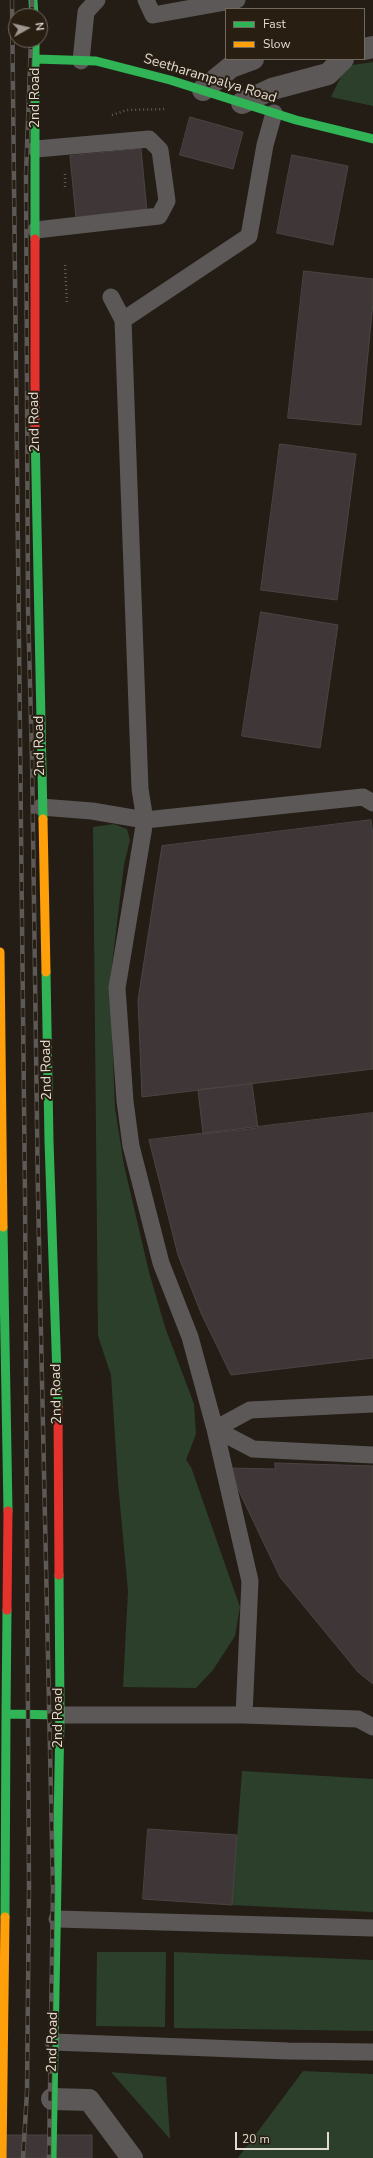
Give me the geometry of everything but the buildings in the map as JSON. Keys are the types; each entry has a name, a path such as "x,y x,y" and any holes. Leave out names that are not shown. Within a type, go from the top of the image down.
{"main road":[{"name":"2nd Road","path":"35,48 36,230 34,411 48,1141 58,1391 60,1715 52,2158"},
{"name":"Seetharampalya Road","path":"36,59 96,62 203,90 274,113 373,139"},
{"path":"0,952 4,1462 2,2158"},
{"path":"3,1714 60,1715"}],"street":[{"path":"203,90 231,67 250,60"},
{"path":"242,103 272,89 328,74 342,60"},
{"path":"52,2100 89,2100 132,2158"}],"lane":[{"path":"81,61 86,12 97,0"},
{"path":"146,0 153,15 237,0"},
{"path":"123,320 249,236 265,145 274,113"},
{"path":"36,149 149,139 160,150 167,201 159,216 36,230"},
{"path":"111,297 123,320 140,789 145,820 117,988 125,1101 131,1146 161,1263 190,1337 215,1429 250,1582 244,1715"},
{"path":"41,807 92,811 145,820 363,797 373,803"},
{"path":"215,1429 250,1410 373,1404"},
{"path":"215,1429 253,1449 373,1455"},
{"path":"60,1715 244,1715 358,1719 373,1727"},
{"path":"57,1919 373,1928"},
{"path":"53,2042 288,2051 373,2052"}],"green space":[{"path":"373,62 373,106 331,97 346,66"},
{"path":"114,824 127,829 130,840 124,865 110,981 115,1108 124,1165 149,1272 165,1327 194,1404 196,1434 186,1460 191,1467 240,1607 235,1636 213,1670 196,1688 123,1687 128,1591 118,1483 111,1375 98,1336 93,827"},
{"path":"242,1771 373,1779 373,1912 232,1905"},
{"path":"97,1952 166,1952 165,2027 96,2026"},
{"path":"174,1952 373,1960 373,2031 174,2028"},
{"path":"303,2071 373,2074 373,2158 238,2158"},
{"path":"111,2072 166,2077 170,2139"}],"railway":[{"path":"12,0 25,1195 29,1888 27,2092 23,2158"},
{"path":"32,0 32,8"},
{"path":"31,48 26,174 28,608 32,758 38,1195 53,1888 49,2158"}],"traffic: fast":[{"path":"33,0 34,8"},
{"path":"35,48 35,239"},
{"path":"36,59 96,61 170,80 296,120 373,139"},
{"path":"35,428 43,819"},
{"path":"46,972 49,1141 58,1406"},
{"path":"3,1227 8,1511"},
{"path":"7,1610 6,1714 60,1715 59,1575"},
{"path":"5,1917 6,1714"},
{"path":"52,2158 60,1715"}],"traffic: slow":[{"path":"43,819 46,972"},
{"path":"0,952 3,1227"},
{"path":"2,2158 5,1917"}],"traffic: jam":[{"path":"35,239 35,428"},
{"path":"58,1406 59,1575"},
{"path":"7,1610 8,1511"}]}
